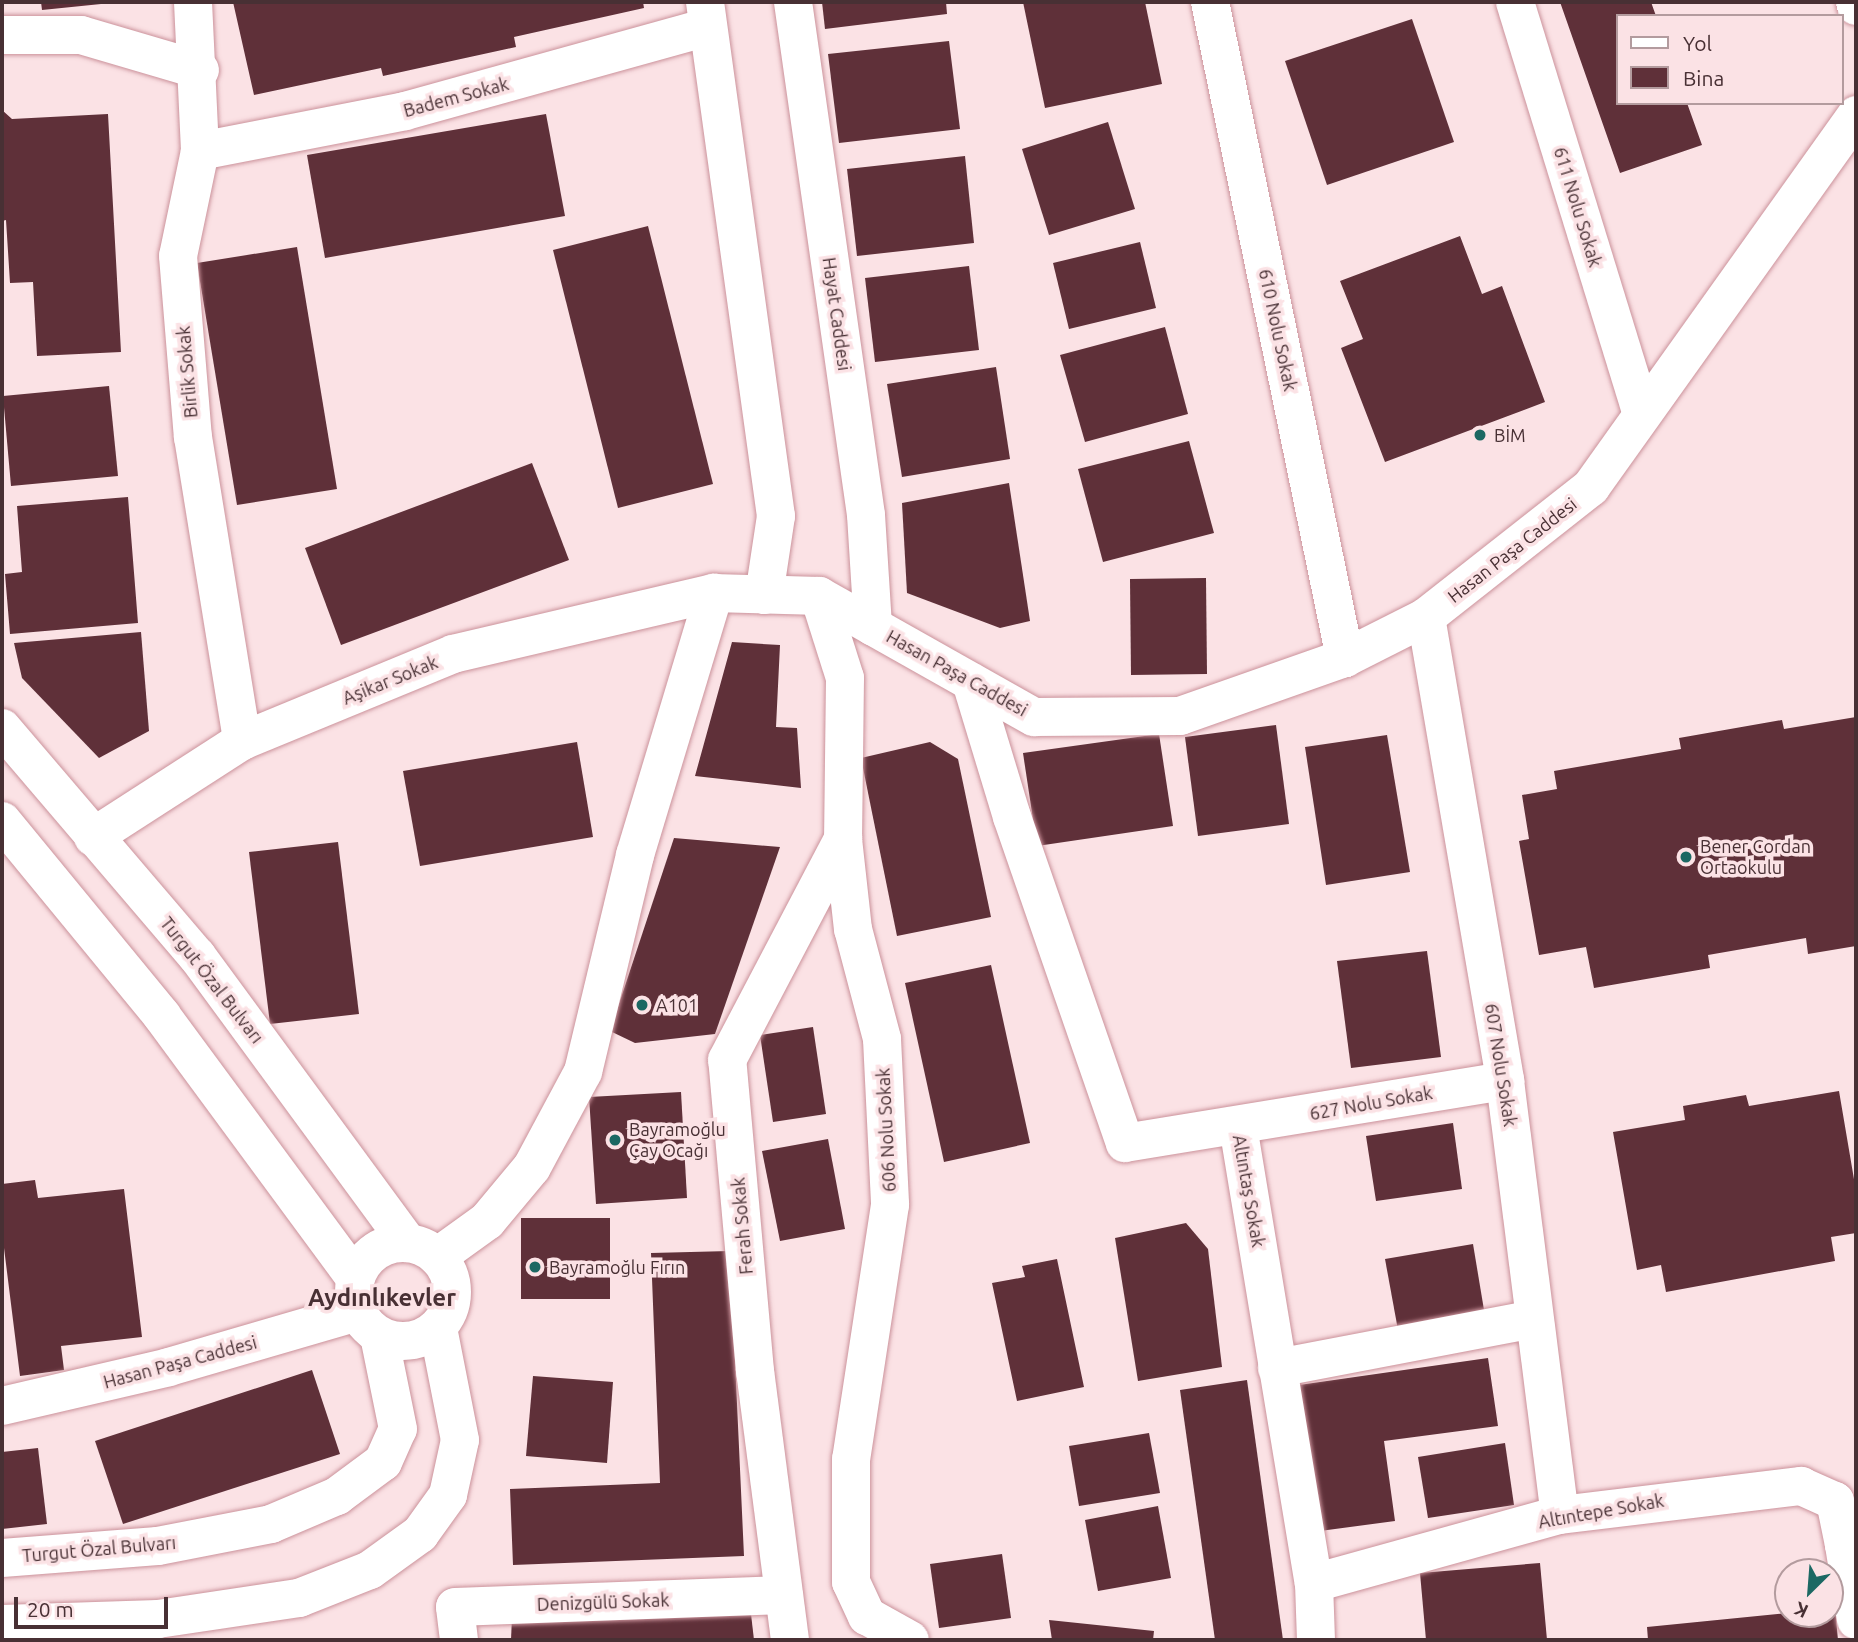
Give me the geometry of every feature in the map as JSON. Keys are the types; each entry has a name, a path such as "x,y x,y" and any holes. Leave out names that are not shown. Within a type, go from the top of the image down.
{"street":[{"name":"Birlik Sokak","path":"193,2 200,70 200,151 178,256 193,437 242,741"},
{"name":"Hayat Caddesi","path":"793,2 866,515 873,626"},
{"name":"610 Nolu Sokak","path":"1210,2 1345,658"},
{"name":"611 Nolu Sokak","path":"1516,2 1641,412"},
{"path":"706,14 776,516 764,594"},
{"name":"Badem Sokak","path":"200,151 405,111 706,14"},
{"path":"2,35 80,35 200,70"},
{"name":"Hasan Paşa Caddesi","path":"714,593 819,596 1034,717 1180,716 1345,658 1426,617 1591,487 1641,412 1856,115"},
{"path":"423,1250 452,1284 452,1300 438,1328 410,1342 364,1308 375,1251 423,1250 487,1221 532,1167 583,1072 635,855 714,593"},
{"name":"Aşikar Sokak","path":"93,837 242,741 453,654 714,593"},
{"name":"606 Nolu Sokak","path":"819,596 845,678 842,839 853,929 882,1039 890,1205 851,1459 851,1582 867,1616 910,1640"},
{"name":"607 Nolu Sokak","path":"1426,617 1504,1081 1560,1515"},
{"name":"Altıntaş Sokak","path":"971,682 1012,817 1125,1143 1238,1126 1314,1583 1316,1640"},
{"name":"Turgut Özal Bulvarı","path":"2,728 197,956 423,1250"},
{"name":"Turgut Özal Bulvarı","path":"2,821 162,1016 364,1308 398,1429 383,1462 337,1496 271,1524 158,1546 2,1558"},
{"name":"Ferah Sokak","path":"790,1640 755,1371 727,1060 842,839"},
{"name":"627 Nolu Sokak","path":"1238,1126 1504,1081"},
{"name":"Hasan Paşa Caddesi","path":"2,1406 169,1367 364,1308"},
{"path":"1277,1368 1534,1319"},
{"path":"2,1624 158,1619 299,1598 370,1570 419,1534 448,1495 460,1440 438,1328"},
{"name":"Altıntepe Sokak","path":"1314,1583 1560,1515 1671,1498 1801,1486 1835,1501 1850,1544"},
{"path":"1850,1544 1856,1620"},
{"name":"Denizgülü Sokak","path":"459,1640 455,1607 784,1595"}],"building":[{"path":"41,2 101,2 101,4 42,10"},
{"path":"233,2 643,2 644,8 514,37 516,47 383,76 381,68 254,95"},
{"path":"822,2 946,2 947,14 825,29"},
{"path":"1023,2 1145,2 1162,84 1045,108"},
{"path":"1560,2 1651,2 1655,14 1616,14 1616,105 1688,105 1702,145 1620,173"},
{"path":"1412,19 1454,142 1327,185 1285,61"},
{"path":"949,41 960,129 839,143 828,54"},
{"path":"2,110 12,119 108,114 121,352 37,356 33,282 10,283 6,220 2,221"},
{"path":"546,114 565,216 325,258 307,155"},
{"path":"1108,122 1135,209 1049,235 1022,149"},
{"path":"965,156 974,243 857,256 847,169"},
{"path":"648,226 713,484 618,508 553,250"},
{"path":"1460,236 1482,294 1502,286 1545,402 1385,462 1341,348 1363,339 1340,281"},
{"path":"1140,242 1156,308 1069,329 1053,263"},
{"path":"297,247 337,489 237,505 197,263"},
{"path":"969,266 979,350 875,362 865,278"},
{"path":"1165,327 1188,414 1085,442 1060,355"},
{"path":"996,367 1010,459 902,477 887,384"},
{"path":"109,386 118,476 11,486 3,396"},
{"path":"1189,441 1214,533 1103,562 1078,469"},
{"path":"532,463 569,560 341,645 305,548"},
{"path":"1009,483 1030,621 1000,628 907,593 902,503"},
{"path":"128,497 138,623 10,634 5,574 22,572 17,506"},
{"path":"1206,578 1207,674 1131,675 1130,579"},
{"path":"141,632 149,731 99,758 22,678 14,643"},
{"path":"732,642 780,645 776,727 797,728 801,788 695,776"},
{"path":"1856,717 1856,946 1808,954 1806,938 1708,955 1710,968 1594,988 1586,947 1539,955 1519,841 1529,839 1522,795 1557,789 1554,771 1681,749 1679,738 1782,720 1784,729"},
{"path":"1276,725 1289,824 1198,836 1185,737"},
{"path":"1159,734 1173,826 1037,846 1023,753"},
{"path":"1387,735 1410,872 1326,885 1305,747"},
{"path":"577,742 593,837 420,866 403,771"},
{"path":"930,742 958,759 991,917 897,936 861,758"},
{"path":"674,838 780,847 715,1034 635,1043 610,1031"},
{"path":"338,842 359,1014 270,1024 249,852"},
{"path":"1427,951 1441,1057 1351,1068 1337,961"},
{"path":"991,965 1030,1143 944,1162 905,983"},
{"path":"813,1027 826,1114 773,1122 760,1035"},
{"path":"1839,1091 1856,1191 1856,1233 1831,1237 1835,1261 1666,1292 1661,1265 1637,1270 1613,1132 1685,1120 1683,1106 1746,1095 1749,1106"},
{"path":"681,1092 687,1198 596,1204 589,1097"},
{"path":"1453,1123 1462,1189 1376,1201 1366,1136"},
{"path":"828,1139 845,1229 780,1241 762,1151"},
{"path":"35,1180 38,1198 124,1189 142,1337 61,1346 64,1370 20,1376 2,1232 2,1184"},
{"path":"521,1218 610,1218 610,1299 521,1299"},
{"path":"1186,1223 1208,1249 1222,1367 1138,1381 1115,1238"},
{"path":"1473,1244 1485,1316 1398,1330 1385,1259"},
{"path":"730,1251 744,1556 513,1565 510,1489 660,1483 651,1253"},
{"path":"1057,1259 1084,1387 1017,1401 992,1283 1025,1277 1022,1266"},
{"path":"1488,1358 1498,1426 1384,1441 1395,1521 1320,1531 1299,1385"},
{"path":"312,1370 340,1454 123,1524 95,1441"},
{"path":"533,1376 613,1382 607,1463 526,1456"},
{"path":"1247,1380 1283,1640 1215,1640 1180,1390"},
{"path":"1149,1433 1160,1493 1079,1506 1069,1446"},
{"path":"1505,1443 1514,1505 1428,1518 1418,1457"},
{"path":"38,1448 47,1524 2,1529 2,1452"},
{"path":"1158,1506 1171,1578 1098,1591 1085,1520"},
{"path":"1002,1554 1011,1618 939,1628 930,1564"},
{"path":"1540,1563 1547,1640 1426,1640 1420,1573"},
{"path":"751,1614 754,1640 511,1640 512,1617"},
{"path":"1774,1614 1774,1628 1837,1628 1838,1640 1648,1640 1647,1627"},
{"path":"1049,1620 1154,1631 1153,1640 1052,1640"}],"place":[{"name":"BİM","path":"1480,435"},
{"name":"Bener Cordan Ortaokulu","path":"1686,857"},
{"name":"A101","path":"642,1005"},
{"name":"Bayramoğlu Çay Ocağı","path":"615,1140"},
{"name":"Bayramoğlu Fırın","path":"535,1267"}],"district":[{"name":"Aydınlıkevler","path":"382,1298"}]}
